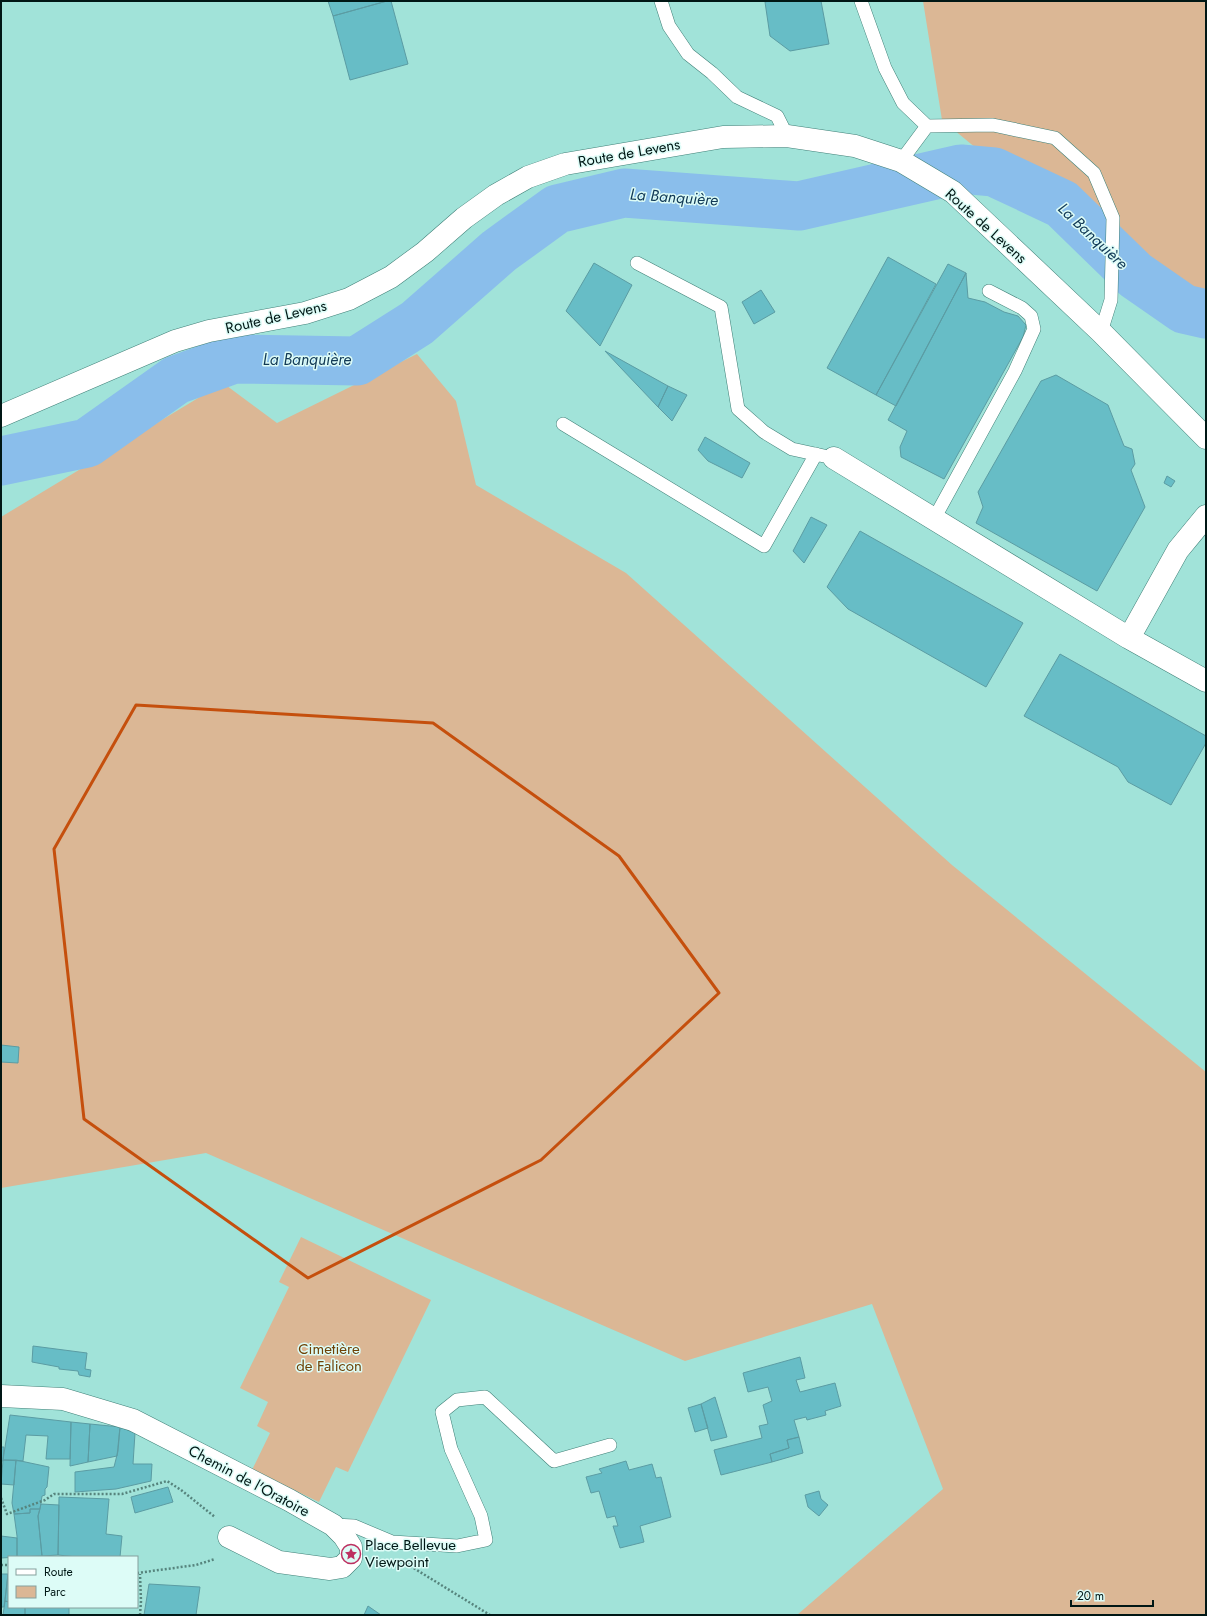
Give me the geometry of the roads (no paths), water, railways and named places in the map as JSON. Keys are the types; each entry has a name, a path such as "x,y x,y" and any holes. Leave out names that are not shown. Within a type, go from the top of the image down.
{"street":[{"name":"Route de Levens","path":"1,416 175,341 209,331 305,313 349,299 391,277 425,252 464,218 496,195 528,177 565,164 723,137 787,136 855,146 901,161 953,192 1101,332 1206,438"},
{"path":"825,456 934,519 1129,638 1206,681"},
{"path":"1129,638 1178,550 1206,516"},
{"name":"Chemin de l'Oratoire","path":"1,1396 63,1399 133,1420 289,1500 333,1525 344,1536 351,1547 351,1558 342,1567 330,1569 280,1562 229,1537"}],"lane":[{"path":"662,1 669,26 688,54 712,73 737,97 777,116 787,136"},
{"path":"861,1 884,68 903,103 927,126 994,125 1055,138 1094,173 1113,218 1111,300 1101,332"},
{"path":"901,161 927,126"},
{"path":"564,424 764,546 825,456 792,449 764,432 738,409 720,306 637,263"},
{"path":"934,519 1015,371 1034,329 1032,316 1022,308 989,291"},
{"path":"333,1525 354,1526 392,1542 458,1546 486,1540 481,1516 451,1449 442,1412 457,1400 485,1396 554,1461 610,1445"}],"waterway":[{"name":"La Banquière","path":"1,461 87,443 176,380 234,359 357,361 417,323 499,251 557,209 624,193 799,206 961,169 994,172 1062,204 1135,275 1184,309 1206,314"}],"place":[{"name":"Place Bellevue Viewpoint","path":"351,1554"}],"park label":[{"name":"Cimetière de Falicon","path":"329,1358"}]}
